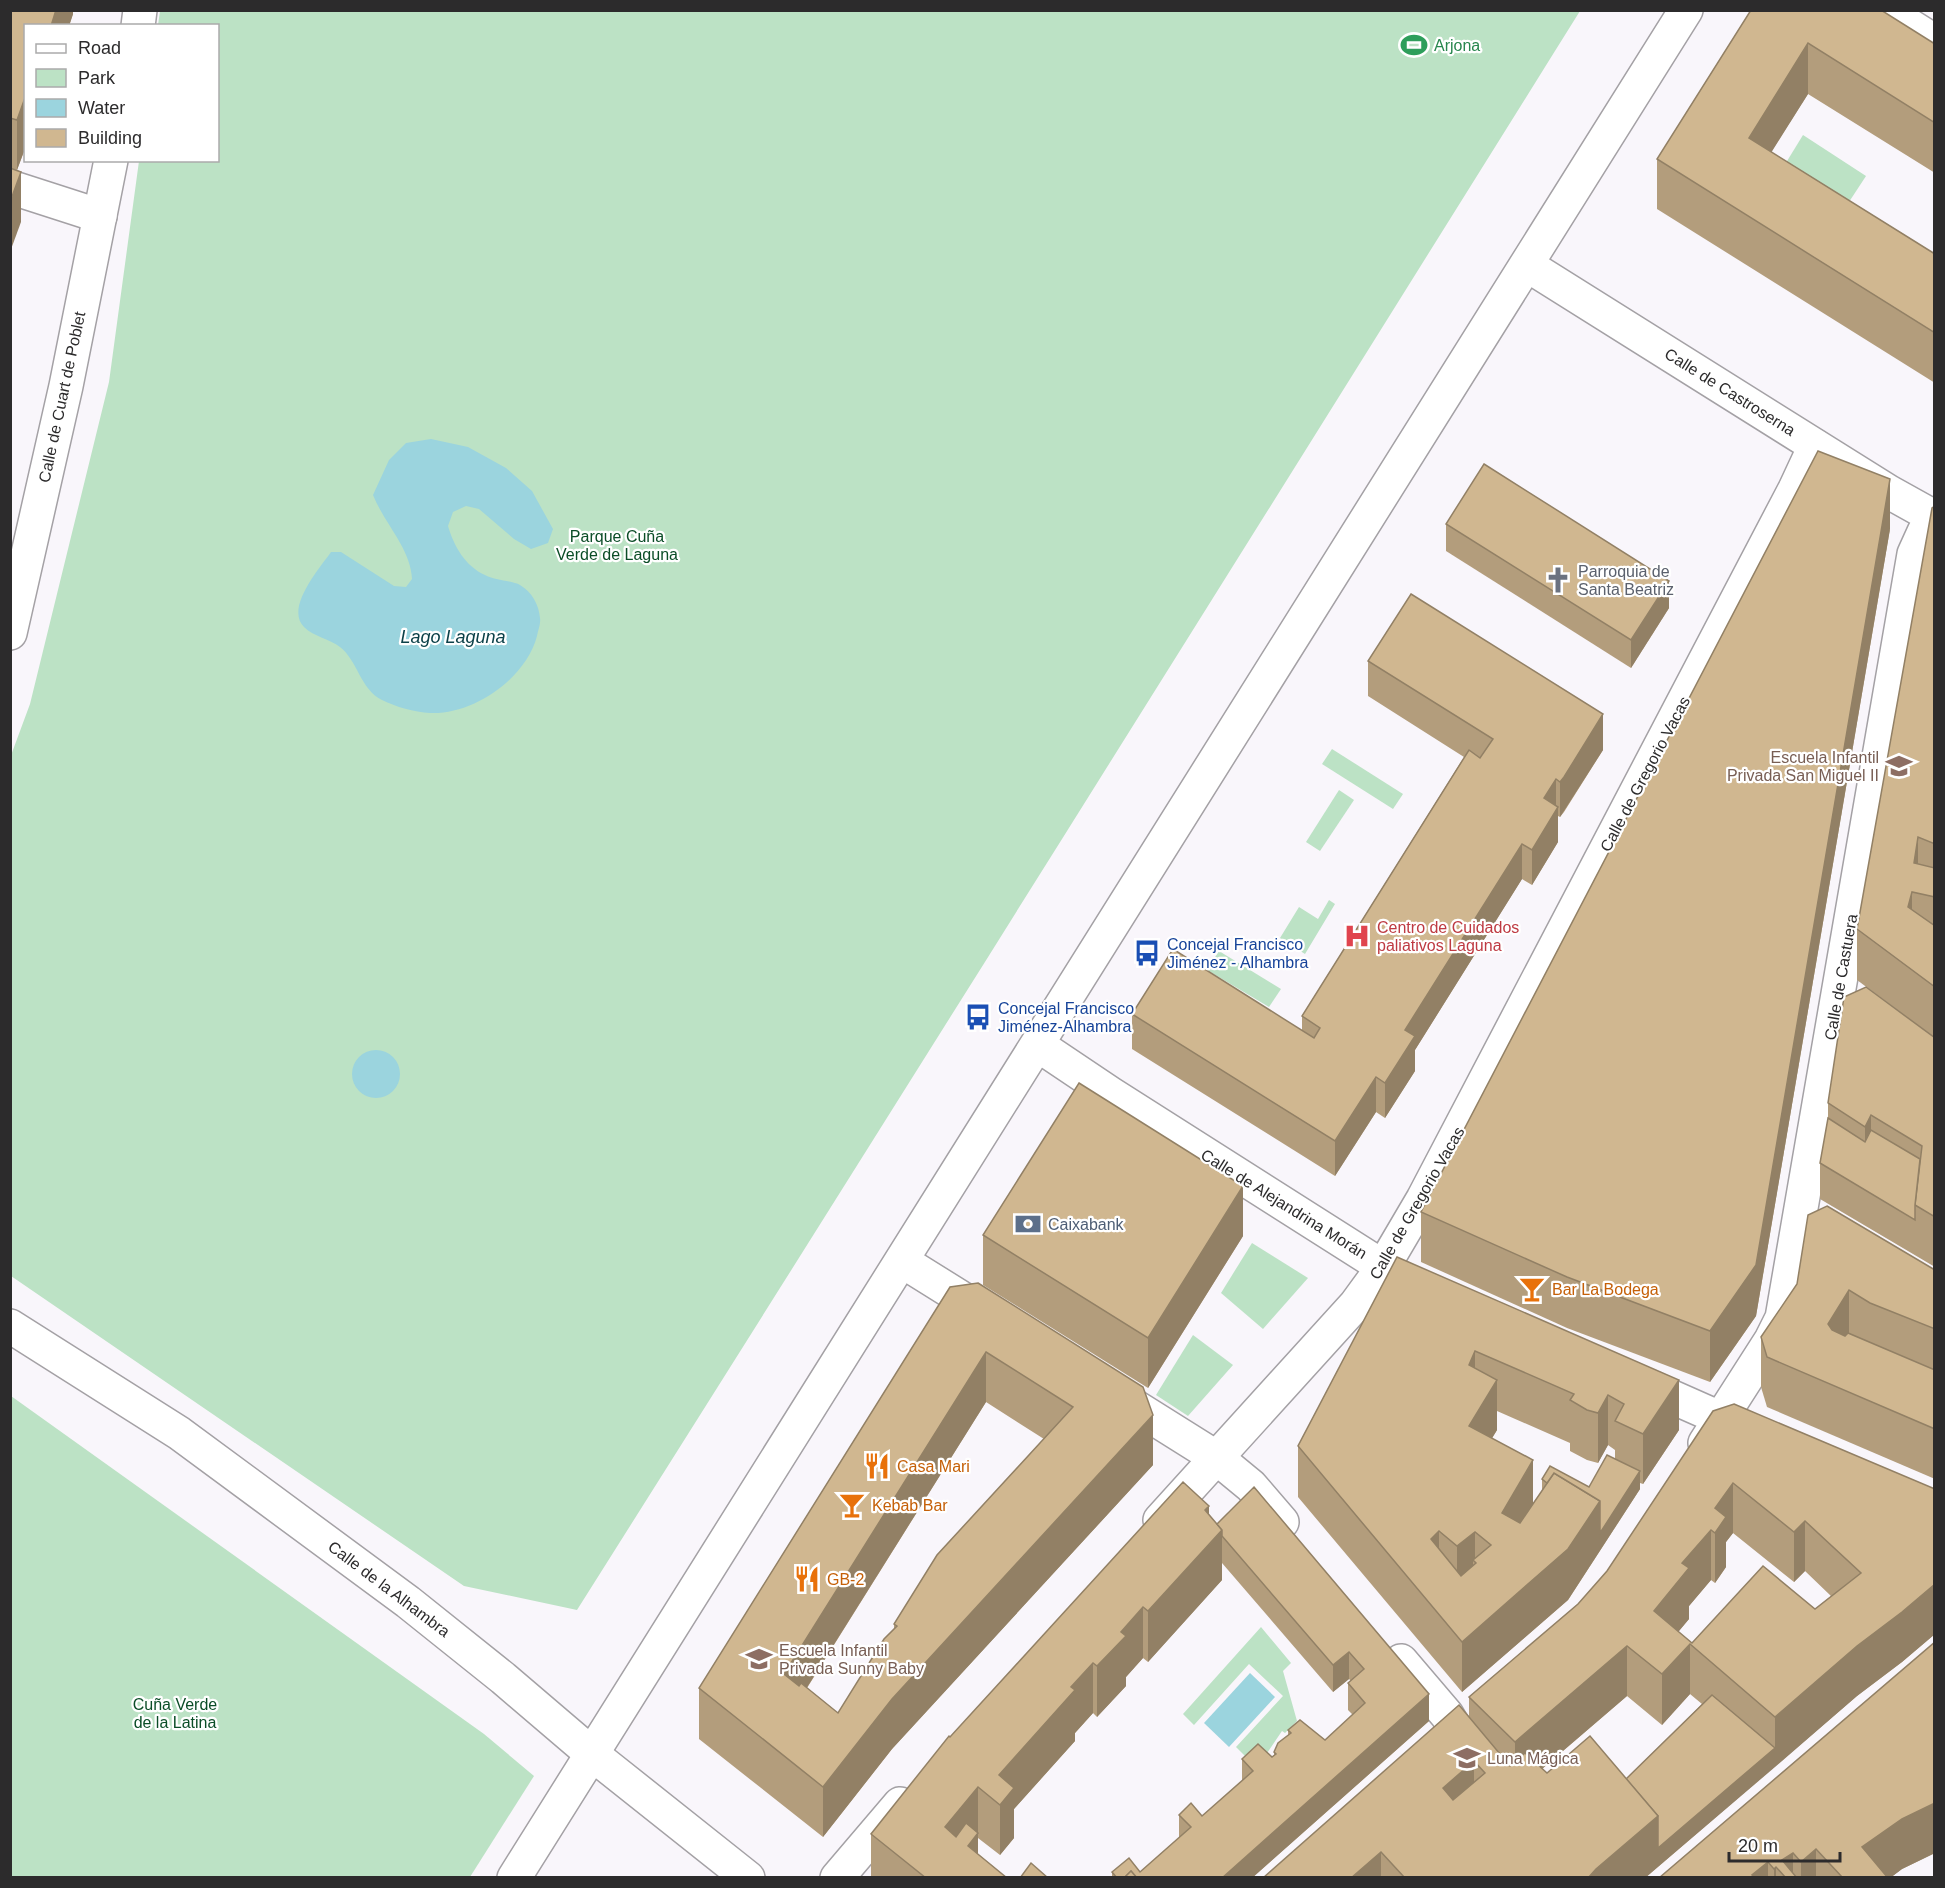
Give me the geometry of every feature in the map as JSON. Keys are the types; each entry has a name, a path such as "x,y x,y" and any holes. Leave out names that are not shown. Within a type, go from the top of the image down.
{"street":[{"path":"514,1878 1686,10"},
{"path":"1885,10 1935,41"},
{"name":"Calle de Cuart de Poblet","path":"10,633 63,397 111,162"},
{"path":"10,187 100,216"},
{"name":"Calle de Castroserna","path":"1527,265 1888,492 1935,517"},
{"name":"Calle de Gregorio Vacas","path":"1139,1543 1356,1304 1383,1267 1429,1188 1815,446"},
{"name":"Calle de Castuera","path":"1691,1465 1771,1340 1782,1318 1800,1211 1849,1020 1914,554 1924,532 1935,527"},
{"name":"Calle de Alejandrina Morán","path":"1038,1045 1111,1094 1423,1291"},
{"path":"1800,1211 1809,1227 1827,1239"},
{"path":"902,1261 1017,1332"},
{"name":"Calle de la Alhambra","path":"10,1326 179,1433 408,1602 503,1678 592,1754 748,1878"},
{"path":"1610,1370 1764,1438"},
{"path":"1087,1376 1217,1458 1251,1486 1304,1547"},
{"path":"1379,1635 1447,1715 1459,1735"},
{"path":"1433,1758 1484,1714"},
{"path":"837,1878 916,1786"}],"green space":[{"name":"Parque Cuña Verde de Laguna","path":"160,11 1580,11 577,1610 464,1586 11,1276 10,758 30,704 109,382 139,162 219,162 219,24 158,24"},
{"path":"1803,135 1866,176 1847,205 1784,166"},
{"path":"1332,749 1403,794 1393,809 1322,764"},
{"path":"1339,790 1354,800 1320,851 1306,842"},
{"path":"1329,900 1335,904 1305,954 1280,938 1299,907 1318,919"},
{"path":"1219,951 1281,989 1269,1007 1207,970"},
{"path":"1252,1243 1308,1278 1263,1329 1221,1293"},
{"path":"1193,1335 1233,1365 1188,1416 1156,1395"},
{"name":"Cuña Verde de la Latina","path":"11,1396 484,1734 534,1776 470,1877 11,1877"},
{"path":"1261,1627 1291,1663 1283,1671 1297,1721 1285,1733 1282,1731 1257,1768 1236,1747 1283,1696 1249,1664 1194,1725 1183,1714"}],"water":[{"name":"Lago Laguna","path":"431,439 468,447 506,468 532,491 553,529 548,543 531,549 514,539 479,509 466,506 453,512 448,526 457,548 466,561 485,575 524,588 536,604 540,622 531,651 522,666 496,691 464,708 430,713 399,707 375,695 340,647 304,627 299,619 299,610 301,599 312,578 331,552 341,552 394,586 406,587 412,579 407,557 373,495 389,460 406,443"},
{"path":"376,1050 393,1057 400,1074 393,1091 376,1098 359,1091 352,1074 359,1057"},
{"path":"1250,1673 1275,1697 1229,1747 1204,1723"}],"building":[{"path":"10,10 56,10 52,24 24,24 24,101 17,120 10,118"},
{"path":"1751,10 1881,10 1935,44 1935,123 1808,43 1749,138 1935,254 1935,333 1657,159"},
{"path":"10,168 21,172 10,202"},
{"path":"1818,451 1890,479 1756,1265 1710,1331 1567,1277 1421,1212"},
{"name":"Parroquia de Santa Beatriz","path":"1484,464 1669,581 1631,640 1446,524"},
{"path":"1935,506 1935,844 1918,837 1914,863 1935,868 1935,897 1912,892 1908,907 1935,926 1935,987 1857,929 1932,508"},
{"path":"1411,594 1603,714 1564,777 1560,782 1556,779 1544,798 1558,807 1532,850 1522,844 1405,1030 1415,1036 1385,1083 1376,1077 1335,1141 1132,1014 1173,949 1314,1038 1320,1028 1302,1016 1469,750 1480,758 1493,739 1368,661"},
{"path":"1866,987 1935,1038 1935,1217 1915,1205 1922,1146 1871,1115 1865,1127 1828,1103 1844,997"},
{"path":"1079,1083 1243,1186 1148,1338 983,1235"},
{"path":"1828,1118 1865,1142 1871,1130 1920,1159 1915,1220 1820,1163"},
{"path":"1827,1206 1935,1270 1935,1329 1870,1303 1849,1290 1828,1324 1832,1330 1845,1336 1848,1333 1935,1370 1935,1429 1767,1357 1761,1337 1797,1284 1808,1215"},
{"path":"1397,1257 1679,1380 1643,1434 1615,1421 1624,1404 1608,1395 1598,1413 1587,1410 1570,1400 1574,1394 1475,1351 1469,1365 1497,1380 1469,1426 1533,1460 1502,1513 1520,1523 1554,1473 1600,1501 1568,1549 1462,1642 1298,1446","holes":["1439,1531 1457,1546 1475,1532 1491,1545 1473,1560 1476,1563 1461,1576 1431,1539"]},
{"path":"978,1283 1143,1387 1153,1415 892,1699 823,1787 699,1688 950,1287","holes":["986,1352 1073,1407 937,1555 894,1624 897,1626 884,1639 838,1713 801,1683 799,1686 784,1674"]},
{"path":"1734,1404 1935,1489 1935,1584 1857,1646 1775,1717 1690,1644 1662,1674 1627,1646 1515,1742 1469,1697 1578,1604 1607,1571 1713,1411","holes":["1733,1483 1794,1532 1805,1521 1861,1573 1815,1609 1763,1566 1692,1643 1654,1611 1689,1568 1682,1563 1711,1530 1715,1533 1726,1517 1715,1508"]},
{"path":"1607,1455 1640,1471 1600,1533 1600,1501 1554,1473 1547,1483 1542,1479 1550,1466 1589,1487"},
{"path":"1183,1482 1209,1506 1205,1510 1222,1530 1148,1611 1143,1607 1121,1632 1126,1636 1097,1666 1093,1663 1071,1687 1075,1690 999,1775 1014,1788 1000,1805 978,1787 945,1827 956,1837 966,1823 978,1833 968,1846 1007,1878 926,1878 871,1834 949,1736"},
{"path":"1254,1487 1429,1694 1222,1878 1137,1878 1131,1871 1124,1878 1117,1878 1112,1872 1129,1858 1140,1872 1191,1827 1179,1815 1191,1803 1202,1816 1253,1771 1242,1759 1258,1744 1272,1757 1276,1754 1274,1752 1278,1743 1291,1733 1288,1730 1300,1720 1325,1740 1365,1703 1348,1683 1364,1669 1349,1652 1333,1665 1222,1536 1222,1530 1217,1524"},
{"path":"1935,1642 1935,1803 1902,1819 1862,1847 1888,1878 1843,1878 1816,1849 1801,1862 1793,1853 1782,1860 1797,1878 1786,1878 1768,1862 1752,1875 1754,1878 1659,1878"},
{"path":"1712,1695 1775,1748 1658,1848 1658,1816 1626,1779"},
{"path":"1459,1705 1510,1766 1525,1753 1547,1773 1590,1736 1658,1816 1588,1878 1405,1878 1381,1852 1351,1878 1263,1878","holes":["1474,1761 1485,1773 1453,1800 1443,1788"]},
{"path":"1031,1863 1048,1878 1020,1878"},
{"path":"1131,1871 1137,1878 1124,1878"}],"place":[{"name":"Arjona","path":"1414,45"},
{"name":"Parroquia de Santa Beatriz","path":"1558,580"},
{"name":"Escuela Infantil Privada San Miguel II","path":"1899,766"},
{"name":"Centro de Cuidados paliativos Laguna","path":"1357,936"},
{"name":"Concejal Francisco Jiménez - Alhambra","path":"1147,953"},
{"name":"Concejal Francisco Jiménez-Alhambra","path":"978,1017"},
{"name":"Caixabank","path":"1028,1224"},
{"name":"Bar La Bodega","path":"1532,1289"},
{"name":"Casa Mari","path":"877,1466"},
{"name":"Kebab Bar","path":"852,1505"},
{"name":"GB-2","path":"807,1579"},
{"name":"Escuela Infantil Privada Sunny Baby","path":"759,1659"},
{"name":"Luna Mágica","path":"1467,1758"}]}
